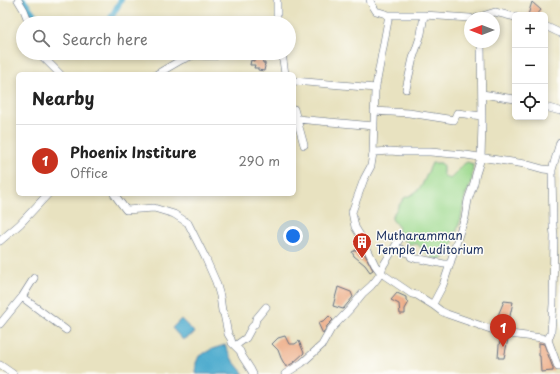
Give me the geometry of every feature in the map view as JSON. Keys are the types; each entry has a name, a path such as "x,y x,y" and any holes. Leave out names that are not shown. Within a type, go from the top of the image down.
{"street":[{"path":"18,0 26,16"},
{"path":"277,0 277,16"},
{"path":"370,0 376,11 389,15 424,15 464,18"},
{"path":"500,13 512,16"},
{"path":"389,15 376,88 371,166 364,179 352,212 354,227 381,273 412,294 417,295 433,305 441,312 496,331 548,340 552,347 558,366 560,367"},
{"path":"406,90 413,58 421,34 424,15"},
{"path":"548,27 560,33"},
{"path":"433,305 443,285 450,264 465,218 468,200 481,158 482,48"},
{"path":"46,60 58,72"},
{"path":"160,72 181,60"},
{"path":"283,60 285,72"},
{"path":"296,81 376,88"},
{"path":"482,94 512,99"},
{"path":"548,108 560,111"},
{"path":"374,112 408,113 454,120 458,113 482,116"},
{"path":"296,116 304,145"},
{"path":"297,119 374,126"},
{"path":"548,340 552,328 554,277 552,170 560,142"},
{"path":"373,153 390,151 466,155 525,164 552,170"},
{"path":"0,241 20,224 46,196"},
{"path":"116,196 126,210 154,208 174,214 188,224 216,282 222,312 224,314 228,334 232,344 240,351 253,374"},
{"path":"285,374 307,359 322,345 331,328 376,280 399,240"},
{"path":"394,249 401,248 404,252 410,253 411,257 417,259 450,264"},
{"path":"0,324 22,297 34,278"},
{"path":"22,297 66,330"},
{"path":"235,346 246,338 255,324 256,319 266,307"},
{"path":"0,365 13,374"}],"green space":[{"path":"467,162 473,164 472,179 465,196 461,218 451,249 446,257 439,260 429,256 417,244 409,244 397,235 399,228 392,219 392,216 404,198 413,194 422,185 432,163 441,163 443,166 443,175 450,179 461,166"}],"water":[{"path":"181,319 195,333 183,340 172,328"},
{"path":"225,345 233,361 244,374 196,374 196,363 199,356 212,349"}],"building":[{"path":"532,2 541,10 539,12 529,12"},
{"path":"251,60 262,60 263,63 265,63 264,71 254,68 255,65 250,65"},
{"name":"Mutharamman Temple Auditorium","path":"362,249 373,270 370,272 365,265 354,256 352,252"},
{"path":"338,287 351,292 353,297 343,309 333,306"},
{"path":"397,293 406,297 406,300 409,302 405,309 405,314 400,314 399,304 391,300"},
{"path":"504,301 513,302 510,316 505,328 494,325"},
{"path":"329,316 333,320 327,326 323,334 318,323 325,320"},
{"path":"285,336 289,344 295,344 299,341 304,353 286,367 278,350 272,344 278,338"},
{"path":"501,338 508,339 504,358 498,358 499,345"},
{"path":"539,343 544,344 553,371 541,372"}],"waterway":[{"path":"23,0 36,16"},
{"path":"112,16 121,0"}],"place":[{"name":"Mutharamman Temple Auditorium","path":"362,259"},
{"name":"Phoenix Institure","path":"503,347"}]}
